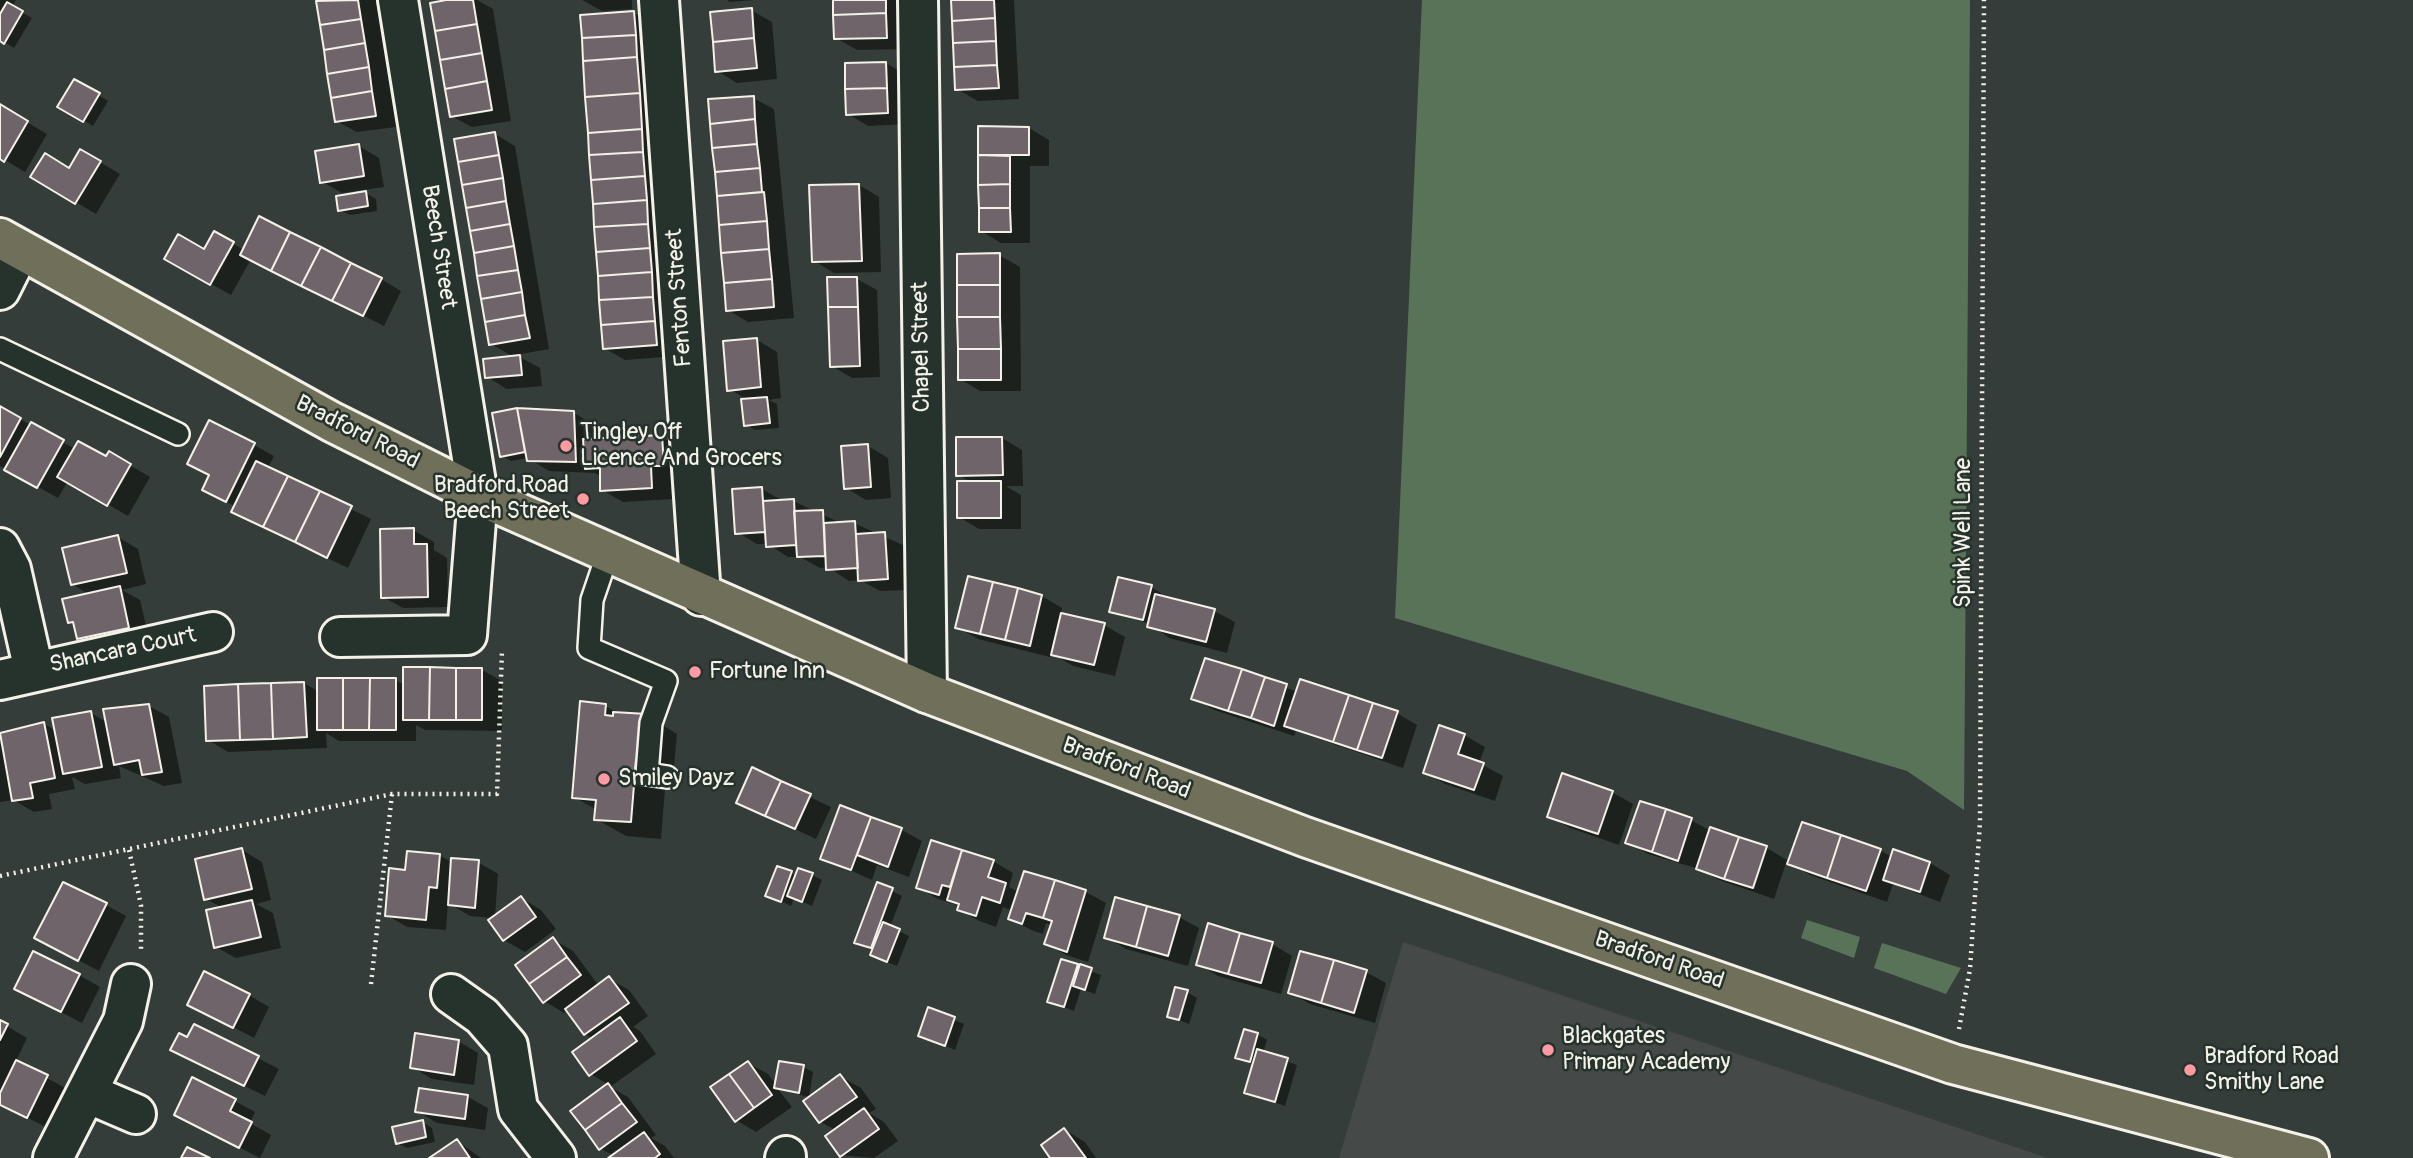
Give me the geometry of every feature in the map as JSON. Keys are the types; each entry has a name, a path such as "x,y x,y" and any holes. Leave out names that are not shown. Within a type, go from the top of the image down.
{"main road":[{"name":"Bradford Road","path":"10,244 332,422 478,495 927,694 1305,837 1953,1064 2309,1158"}],"street":[{"name":"Beech Street","path":"340,637 467,635 478,495 398,0"},
{"name":"Fenton Street","path":"659,0 701,596"},
{"name":"Chapel Street","path":"918,0 927,694"},
{"path":"0,290 10,244"},
{"name":"Shancara Court","path":"0,548 11,569 17,676 213,632"},
{"path":"53,1158 123,1021 131,984"},
{"path":"451,994 482,1016 508,1046 518,1109 556,1158"},
{"path":"87,1093 136,1114"}],"lane":[{"path":"0,349 178,434"},
{"path":"608,553 592,600 589,648 666,681 651,723 647,774 667,776"}],"path":[{"name":"Spink Well Lane","path":"1953,1064 1970,969 1980,822 1984,0"},
{"path":"0,876 392,794 497,794 503,639"},
{"path":"371,984 392,794"},
{"path":"129,850 141,905 142,944 131,984"}],"shaded area":[{"name":"Blackgates Primary Academy","path":"1403,942 2048,1158 1339,1158"}],"green space":[{"path":"1422,0 1970,0 1964,810 1907,771 1395,618"},
{"path":"1807,920 1860,937 1854,958 1801,938"},
{"path":"1882,943 1961,968 1946,994 1874,968"}],"building":[{"path":"358,0 361,19 320,25 316,1"},
{"path":"473,0 477,24 435,31 430,3"},
{"path":"833,0 886,0 886,13 833,15"},
{"path":"951,0 994,0 995,18 952,21"},
{"path":"7,2 23,11 4,44 0,41 0,14"},
{"path":"752,8 754,38 713,42 710,12"},
{"path":"634,11 636,35 582,38 580,15"},
{"path":"886,13 887,38 834,39 833,15"},
{"path":"995,18 996,41 953,43 952,21"},
{"path":"361,19 365,43 324,50 320,25"},
{"path":"477,24 482,53 440,60 435,31"},
{"path":"636,35 637,57 583,61 582,38"},
{"path":"754,38 757,68 715,72 713,42"},
{"path":"996,41 997,65 954,67 953,43"},
{"path":"365,43 369,67 327,74 324,50"},
{"path":"482,53 487,81 445,89 440,60"},
{"path":"637,57 640,93 585,97 583,61"},
{"path":"886,62 887,88 845,89 845,63"},
{"path":"997,65 999,88 955,90 954,67"},
{"path":"369,67 372,91 331,98 327,74"},
{"path":"74,79 100,93 83,122 57,107"},
{"path":"487,81 492,110 450,117 445,89"},
{"path":"887,88 888,113 846,115 845,89"},
{"path":"372,91 376,116 335,122 331,98"},
{"path":"640,93 642,129 588,133 585,97"},
{"path":"754,96 755,119 710,124 708,99"},
{"path":"0,104 28,121 4,162 0,159"},
{"path":"755,119 757,144 712,148 710,124"},
{"path":"978,126 1029,127 1029,155 978,155"},
{"path":"642,129 643,152 589,155 588,133"},
{"path":"495,132 499,155 458,162 454,139"},
{"path":"359,144 364,176 320,183 315,151"},
{"path":"757,144 760,168 715,172 712,148"},
{"path":"80,149 101,161 75,204 30,177 45,153 69,168"},
{"path":"643,152 645,176 591,180 589,155"},
{"path":"499,155 503,178 462,185 458,162"},
{"path":"978,155 1010,156 1010,184 978,185"},
{"path":"760,168 762,192 717,196 715,172"},
{"path":"645,176 647,200 593,204 591,180"},
{"path":"503,178 506,201 466,208 462,185"},
{"path":"859,184 862,261 812,262 809,185"},
{"path":"1010,184 1010,208 979,208 978,185"},
{"path":"366,191 368,206 338,211 336,196"},
{"path":"764,192 767,221 719,225 717,196"},
{"path":"647,200 648,224 594,227 593,204"},
{"path":"506,201 510,224 470,231 466,208"},
{"path":"979,208 1010,208 1011,232 979,232"},
{"path":"259,216 290,232 271,271 240,255"},
{"path":"767,221 769,249 721,253 719,225"},
{"path":"510,224 514,246 474,253 470,231"},
{"path":"648,224 650,248 596,252 594,227"},
{"path":"214,231 234,242 210,285 164,259 178,234 204,249"},
{"path":"290,232 321,247 301,286 271,271"},
{"path":"514,246 518,270 477,276 474,253"},
{"path":"321,247 351,263 332,301 301,286"},
{"path":"650,248 652,272 598,276 596,252"},
{"path":"769,249 772,279 724,283 721,253"},
{"path":"1000,253 1000,285 957,285 957,254"},
{"path":"351,263 382,278 363,316 332,301"},
{"path":"518,270 522,292 481,299 477,276"},
{"path":"652,272 653,297 599,300 598,276"},
{"path":"827,277 857,277 858,307 828,307"},
{"path":"772,279 774,307 726,311 724,283"},
{"path":"957,285 1000,285 1000,317 957,317"},
{"path":"522,292 525,315 485,322 481,299"},
{"path":"653,297 655,321 601,325 599,300"},
{"path":"828,307 858,307 860,366 830,367"},
{"path":"525,315 530,338 489,345 485,322"},
{"path":"957,317 1000,317 1001,349 958,349"},
{"path":"655,321 657,345 603,349 601,325"},
{"path":"757,338 761,387 727,391 723,341"},
{"path":"958,349 1001,349 1001,380 958,380"},
{"path":"520,355 522,375 485,378 483,359"},
{"path":"767,397 770,423 744,426 741,399"},
{"path":"0,406 21,418 0,457"},
{"path":"517,408 525,452 500,457 492,413"},
{"path":"517,408 574,411 576,462 527,461"},
{"path":"209,420 255,443 226,502 202,490 209,475 187,464"},
{"path":"31,422 64,440 37,488 4,470"},
{"path":"662,435 664,466 651,466 652,488 600,491 600,468 585,469 583,439"},
{"path":"956,437 1002,437 1003,475 956,476"},
{"path":"78,441 106,456 109,451 131,464 107,506 57,477"},
{"path":"868,444 871,487 844,489 841,446"},
{"path":"256,461 288,476 263,527 231,512"},
{"path":"288,476 320,491 295,542 263,527"},
{"path":"957,481 1001,481 1001,518 957,518"},
{"path":"762,487 765,532 735,534 732,489"},
{"path":"320,491 352,506 327,558 295,542"},
{"path":"794,499 796,545 766,547 763,501"},
{"path":"823,510 825,556 797,557 794,511"},
{"path":"855,521 858,568 826,570 824,523"},
{"path":"414,528 414,544 427,544 428,597 381,598 380,529"},
{"path":"885,532 888,579 858,581 856,534"},
{"path":"118,535 127,573 71,585 62,548"},
{"path":"968,576 993,582 980,634 955,628"},
{"path":"1118,577 1152,585 1143,620 1109,612"},
{"path":"993,582 1018,588 1005,640 980,634"},
{"path":"120,586 129,628 77,639 73,622 68,623 62,599"},
{"path":"1018,588 1042,595 1030,646 1005,640"},
{"path":"1155,594 1215,609 1206,642 1147,627"},
{"path":"1061,613 1105,623 1094,665 1051,655"},
{"path":"1205,658 1242,669 1228,711 1191,699"},
{"path":"403,667 430,667 429,720 403,720"},
{"path":"430,667 456,668 456,720 429,720"},
{"path":"456,668 482,668 482,720 456,720"},
{"path":"1242,669 1265,677 1251,718 1228,711"},
{"path":"1265,677 1287,684 1274,726 1251,718"},
{"path":"317,678 343,678 343,730 317,730"},
{"path":"343,678 370,678 369,730 343,730"},
{"path":"370,678 396,678 396,730 369,730"},
{"path":"1300,679 1349,695 1333,742 1284,726"},
{"path":"304,682 307,737 273,739 271,683"},
{"path":"271,683 273,739 240,740 238,684"},
{"path":"238,684 240,740 206,741 204,686"},
{"path":"1349,695 1373,703 1357,750 1333,742"},
{"name":"Smiley Dayz","path":"580,701 606,704 605,715 613,716 613,712 647,714 643,761 636,760 631,822 594,820 596,800 572,798"},
{"path":"1373,703 1398,711 1382,758 1357,750"},
{"path":"149,704 162,772 142,775 139,760 114,765 103,709"},
{"path":"91,711 102,767 63,774 52,718"},
{"path":"44,722 55,778 30,783 33,798 12,801 0,733"},
{"path":"1439,725 1465,734 1458,754 1484,763 1474,790 1423,773"},
{"path":"752,767 781,781 765,816 736,803"},
{"path":"1562,773 1613,791 1598,834 1547,817"},
{"path":"781,781 811,794 795,829 765,816"},
{"path":"1640,801 1666,809 1652,852 1625,843"},
{"path":"840,805 871,817 851,870 820,859"},
{"path":"1666,809 1692,818 1678,861 1652,852"},
{"path":"871,817 902,828 888,867 857,855"},
{"path":"1802,822 1841,835 1827,878 1787,864"},
{"path":"1710,827 1739,837 1724,879 1696,869"},
{"path":"1841,835 1881,849 1866,891 1827,878"},
{"path":"1739,837 1767,846 1753,888 1724,879"},
{"path":"931,840 962,850 950,887 942,885 939,895 916,888"},
{"path":"242,848 252,889 204,900 195,859"},
{"path":"1893,849 1930,862 1920,892 1883,880"},
{"path":"962,850 994,860 988,877 1006,883 1000,903 982,897 976,916 957,910 959,904 947,900"},
{"path":"407,851 440,854 437,888 429,887 426,920 385,916 389,868 405,870"},
{"path":"451,858 479,860 475,908 448,905"},
{"path":"777,866 792,871 781,902 765,896"},
{"path":"798,868 813,873 802,902 787,896"},
{"path":"1024,871 1055,880 1043,918 1026,913 1022,924 1008,919"},
{"path":"1055,880 1086,890 1067,952 1044,944 1052,921 1043,918"},
{"path":"63,882 107,903 78,961 34,938"},
{"path":"877,882 893,888 871,948 854,943"},
{"path":"521,896 536,917 503,941 488,920"},
{"path":"1115,897 1147,906 1136,947 1104,938"},
{"path":"252,900 261,937 214,948 206,910"},
{"path":"1147,906 1180,915 1168,956 1136,947"},
{"path":"883,922 900,929 887,962 870,955"},
{"path":"1208,923 1240,933 1228,974 1196,965"},
{"path":"1240,933 1273,942 1261,983 1228,974"},
{"path":"553,937 567,957 529,984 515,965"},
{"path":"33,951 80,974 61,1012 14,989"},
{"path":"1300,951 1334,960 1321,1003 1288,993"},
{"path":"567,957 581,975 543,1003 529,984"},
{"path":"1061,959 1078,964 1064,1007 1047,1002"},
{"path":"1334,960 1367,970 1354,1013 1321,1003"},
{"path":"1080,964 1092,968 1085,990 1073,986"},
{"path":"204,971 250,994 233,1028 187,1005"},
{"path":"609,976 629,1003 584,1035 565,1009"},
{"path":"1175,987 1188,990 1179,1020 1167,1017"},
{"path":"928,1007 955,1017 945,1046 918,1036"},
{"path":"620,1017 637,1041 589,1076 572,1052"},
{"path":"0,1020 8,1024 0,1040"},
{"path":"194,1024 259,1056 244,1086 170,1050 179,1033 187,1037"},
{"path":"1244,1029 1258,1033 1250,1062 1235,1058"},
{"path":"415,1033 459,1040 454,1075 410,1068"},
{"path":"1257,1049 1288,1058 1275,1102 1244,1093"},
{"path":"16,1060 48,1075 27,1118 0,1105 0,1093"},
{"path":"748,1061 772,1095 754,1108 729,1074"},
{"path":"779,1061 804,1065 799,1093 774,1088"},
{"path":"729,1074 754,1108 735,1122 710,1087"},
{"path":"840,1074 857,1097 819,1123 803,1101"},
{"path":"192,1077 236,1099 230,1111 252,1122 239,1148 174,1115"},
{"path":"608,1083 622,1103 585,1130 570,1111"},
{"path":"419,1088 468,1095 465,1119 415,1112"},
{"path":"622,1103 637,1122 599,1150 585,1130"},
{"path":"864,1108 879,1129 840,1157 825,1136"},
{"path":"423,1120 426,1137 396,1144 392,1127"},
{"path":"1064,1128 1086,1158 1050,1158 1041,1145"},
{"path":"644,1132 660,1154 655,1158 608,1158"},
{"path":"457,1139 470,1158 429,1158"},
{"path":"187,1147 210,1158 181,1158"}],"place":[{"name":"Tingley Off Licence And Grocers","path":"566,446"},
{"name":"Bradford Road Beech Street","path":"583,499"},
{"name":"Fortune Inn","path":"695,672"},
{"name":"Smiley Dayz","path":"604,779"},
{"name":"Blackgates Primary Academy","path":"1548,1050"},
{"name":"Bradford Road Smithy Lane","path":"2190,1070"}]}
